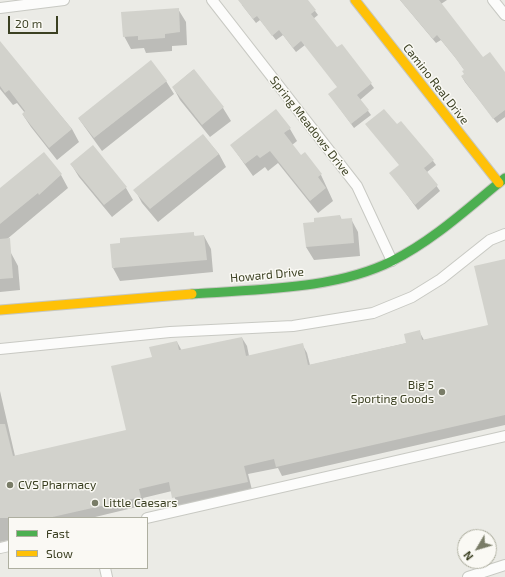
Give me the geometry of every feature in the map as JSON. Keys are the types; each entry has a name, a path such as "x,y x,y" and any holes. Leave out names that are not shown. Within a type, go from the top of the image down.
{"street":[{"name":"Camino Real Drive","path":"355,0 502,180"},
{"name":"Howard Drive","path":"0,310 310,284 331,281 364,273 392,261 420,244 502,180"}],"lane":[{"path":"0,8 64,0"},
{"name":"Spring Meadows Drive","path":"212,0 356,186 392,261"},
{"path":"493,0 505,15"},
{"path":"0,349 170,332 293,326 373,313 412,297 441,279 490,240 505,234"},
{"path":"148,518 505,436"},
{"path":"468,577 505,565"}],"building":[{"path":"238,0 308,0 316,10 311,14 337,47 342,44 372,83 357,95 369,110 351,124 328,94 337,87 301,41 293,48 279,30 272,36 257,16 253,19"},
{"path":"400,0 439,0 483,57 490,52 505,72 505,110 493,119 461,76 464,74 462,71 464,70 454,56 437,35 433,39"},
{"path":"179,8 180,32 165,34 165,38 138,40 138,36 123,37 121,12"},
{"path":"0,41 72,129 49,148 22,114 25,111 9,90 5,93 0,86"},
{"path":"151,60 167,81 94,138 78,118"},
{"path":"194,69 224,107 202,125 172,87"},
{"path":"276,109 291,128 284,133 301,155 305,152 322,174 318,177 326,188 310,201 270,151 260,158 257,155 245,164 230,145"},
{"path":"384,109 397,124 401,121 434,160 424,168 438,185 415,205 389,173 399,165 365,124"},
{"path":"203,134 219,154 150,209 133,190"},
{"path":"93,145 127,187 104,205 70,164"},
{"path":"44,152 62,174 39,195 38,193 0,224 0,188"},
{"path":"340,215 341,219 352,218 354,243 306,247 303,223 314,222 314,218"},
{"path":"194,232 194,236 204,235 207,260 112,268 110,244 120,243 120,238"},
{"path":"10,238 13,278 0,279 0,239"},
{"path":"505,259 505,415 276,467 274,459 244,466 248,482 172,498 169,482 139,489 141,497 52,517 0,518 0,424 5,424 13,456 126,430 111,366 152,357 149,347 177,341 179,350 242,337 246,356 303,343 308,365 406,343 404,334 420,330 422,340 488,325 474,266"}],"traffic: fast":[{"path":"192,294 268,289 320,283 346,278 370,271 407,253 437,233 505,178"}],"traffic: slow":[{"path":"355,0 499,183"},
{"path":"0,310 192,294"}],"place":[{"name":"Big 5 Sporting Goods","path":"442,392"},
{"name":"CVS Pharmacy","path":"10,485"},
{"name":"Little Caesars","path":"95,503"}]}
